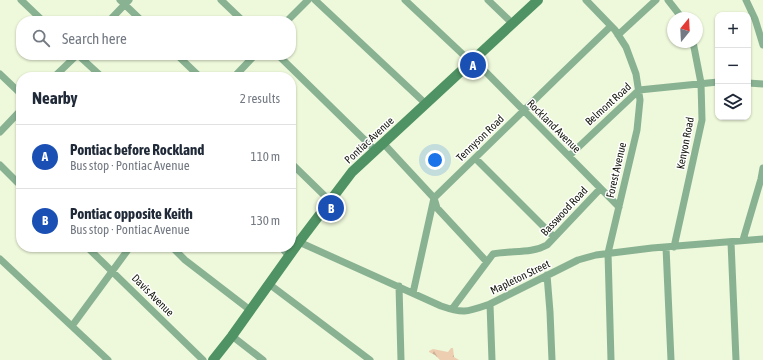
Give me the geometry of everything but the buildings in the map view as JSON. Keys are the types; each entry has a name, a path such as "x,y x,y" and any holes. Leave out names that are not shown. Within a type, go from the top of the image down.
{"main road":[{"name":"Pontiac Avenue","path":"296,246 352,172 374,150 538,0"},
{"name":"Pontiac Avenue","path":"213,360 292,252"}],"street":[{"path":"21,0 38,16"},
{"path":"221,0 238,16"},
{"path":"292,16 308,0"},
{"path":"315,0 426,104"},
{"name":"Rockland Avenue","path":"405,0 473,61 619,207"},
{"path":"488,0 513,24"},
{"name":"Forest Avenue","path":"586,0 611,26 626,47 639,90 640,100 637,130 608,253 612,360"},
{"path":"618,35 656,0"},
{"path":"668,0 677,12"},
{"path":"746,0 755,19 763,45"},
{"path":"113,16 125,2 138,16"},
{"name":"Tennyson Road","path":"434,198 611,26"},
{"name":"Kenyon Road","path":"674,247 702,120 701,83 694,48"},
{"path":"59,72 73,60"},
{"path":"83,60 97,72"},
{"path":"182,60 195,72"},
{"path":"239,72 250,60"},
{"path":"283,60 295,72"},
{"path":"296,73 374,150"},
{"path":"0,74 16,89"},
{"name":"Belmont Road","path":"569,156 639,90 715,82"},
{"path":"751,83 763,84"},
{"path":"0,132 16,115"},
{"path":"383,143 434,198 437,208 487,262"},
{"path":"476,158 554,236"},
{"path":"0,165 16,181"},
{"path":"296,168 330,201"},
{"path":"743,240 762,179 763,168"},
{"name":"Basswood Road","path":"452,310 493,254 541,248 547,245 600,189"},
{"path":"413,293 434,198"},
{"name":"Mapleton Street","path":"299,242 452,310 465,312 490,304 578,260 608,253 763,239"},
{"path":"731,242 736,360"},
{"path":"666,247 671,360"},
{"name":"Davis Avenue","path":"92,252 203,360"},
{"path":"72,326 126,252"},
{"path":"177,252 185,260 250,310"},
{"path":"285,252 289,256"},
{"path":"0,259 108,360"},
{"path":"547,276 552,360"},
{"path":"268,284 370,360"},
{"path":"399,286 401,360"},
{"path":"490,304 492,360"},
{"path":"232,336 263,360"}],"green space":[{"path":"451,348 453,348 454,357 459,360 440,360 429,352 433,349 448,352"}],"place":[{"name":"Pontiac before Rockland","path":"473,65"},
{"name":"Pontiac opposite Keith","path":"331,208"}]}
